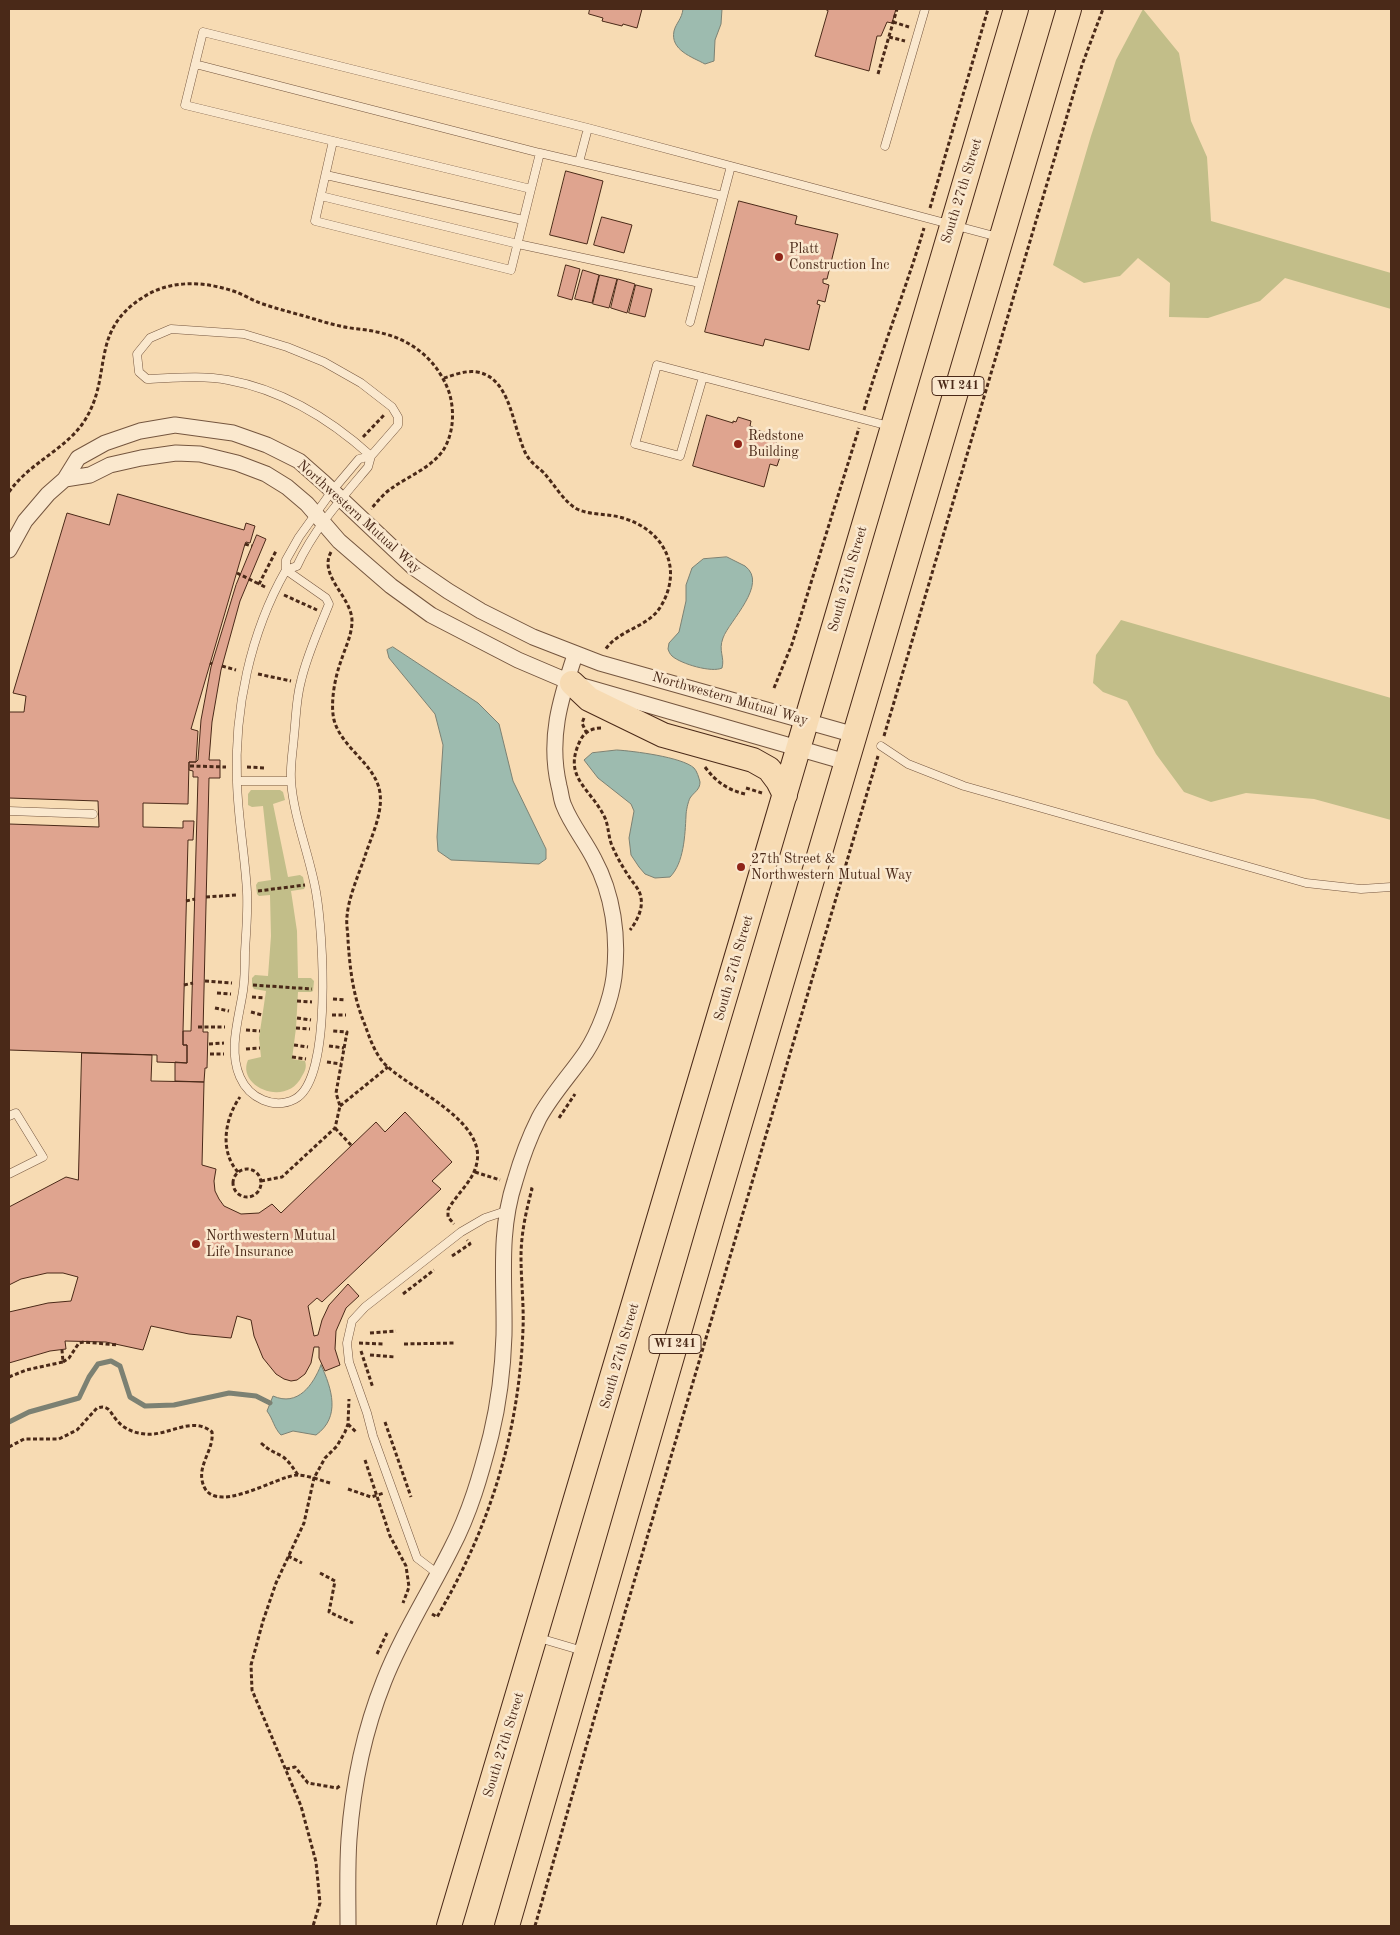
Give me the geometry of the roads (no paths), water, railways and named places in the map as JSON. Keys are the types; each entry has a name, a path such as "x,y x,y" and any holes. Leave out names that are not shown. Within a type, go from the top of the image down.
{"main road":[{"name":"South 27th Street","path":"449,1926 537,1638 774,794 799,749 891,426 1016,9"},
{"name":"WI 241","path":"507,1926 846,762 1069,9"},
{"path":"569,681 589,699 663,734 753,760 769,769 778,781 774,794"}],"street":[{"name":"Northwestern Mutual Way","path":"9,550 25,521 48,494 65,479 78,458 105,443 140,431 175,425 233,433 267,445 299,462 413,567 448,591 516,629 575,655 854,735"},
{"name":"Northwestern Mutual Way","path":"65,479 90,475 110,464 176,453 200,454 237,462 266,474 287,486 340,541 390,586 431,615 518,660 569,681 846,762"},
{"path":"348,1926 348,1842 358,1768 367,1733 383,1682 401,1643 465,1520 492,1430 504,1334 502,1272 506,1211 524,1154 539,1118 587,1050 606,1010 613,981 615,927 607,890 596,861 564,806 554,766 554,733 559,706 569,681 575,655"}],"lane":[{"path":"885,146 925,9"},
{"path":"531,189 185,105 203,32 588,128 1002,238"},
{"path":"195,64 540,153 723,196"},
{"path":"579,162 588,128"},
{"path":"333,141 315,221 512,270 540,153"},
{"path":"690,322 731,166"},
{"path":"326,175 523,220"},
{"path":"321,196 518,244 700,283"},
{"path":"286,570 298,566 319,518 336,495 368,467 371,456 398,425 398,417 392,406 361,382 324,362 287,346 244,334 171,329 150,338 138,354 138,372 148,379 202,378 227,380 268,391 298,403 331,423 371,456"},
{"path":"702,377 680,456 635,444 657,365 891,426"},
{"path":"286,570 326,598 329,604 311,648 300,683 290,781 314,884 323,990 316,1060 311,1081 304,1092 286,1102 273,1104 258,1099 246,1088 240,1077 236,1060 236,1027 245,968 247,893 237,781 239,728 247,672 274,591 286,570 286,560 298,537 319,518 359,459 371,456"},
{"path":"881,746 908,764 964,786 1297,880 1361,889 1391,887"},
{"path":"237,781 290,781"},
{"path":"9,811 93,814"},
{"path":"9,1116 16,1113 43,1157 9,1174"},
{"path":"438,1574 417,1558 373,1436 349,1362 347,1343 352,1320 365,1307 461,1232 485,1218 506,1211"},
{"path":"537,1638 586,1652"}],"waterway":[{"path":"9,1422 29,1412 79,1398 89,1377 98,1364 111,1361 120,1366 130,1397 145,1406 174,1405 229,1393 256,1396 270,1403"}],"place":[{"name":"Platt Construction Inc","path":"779,257"},
{"name":"Redstone Building","path":"738,444"},
{"name":"27th Street & Northwestern Mutual Way","path":"741,867"},
{"name":"Northwestern Mutual Life Insurance","path":"196,1244"}]}
